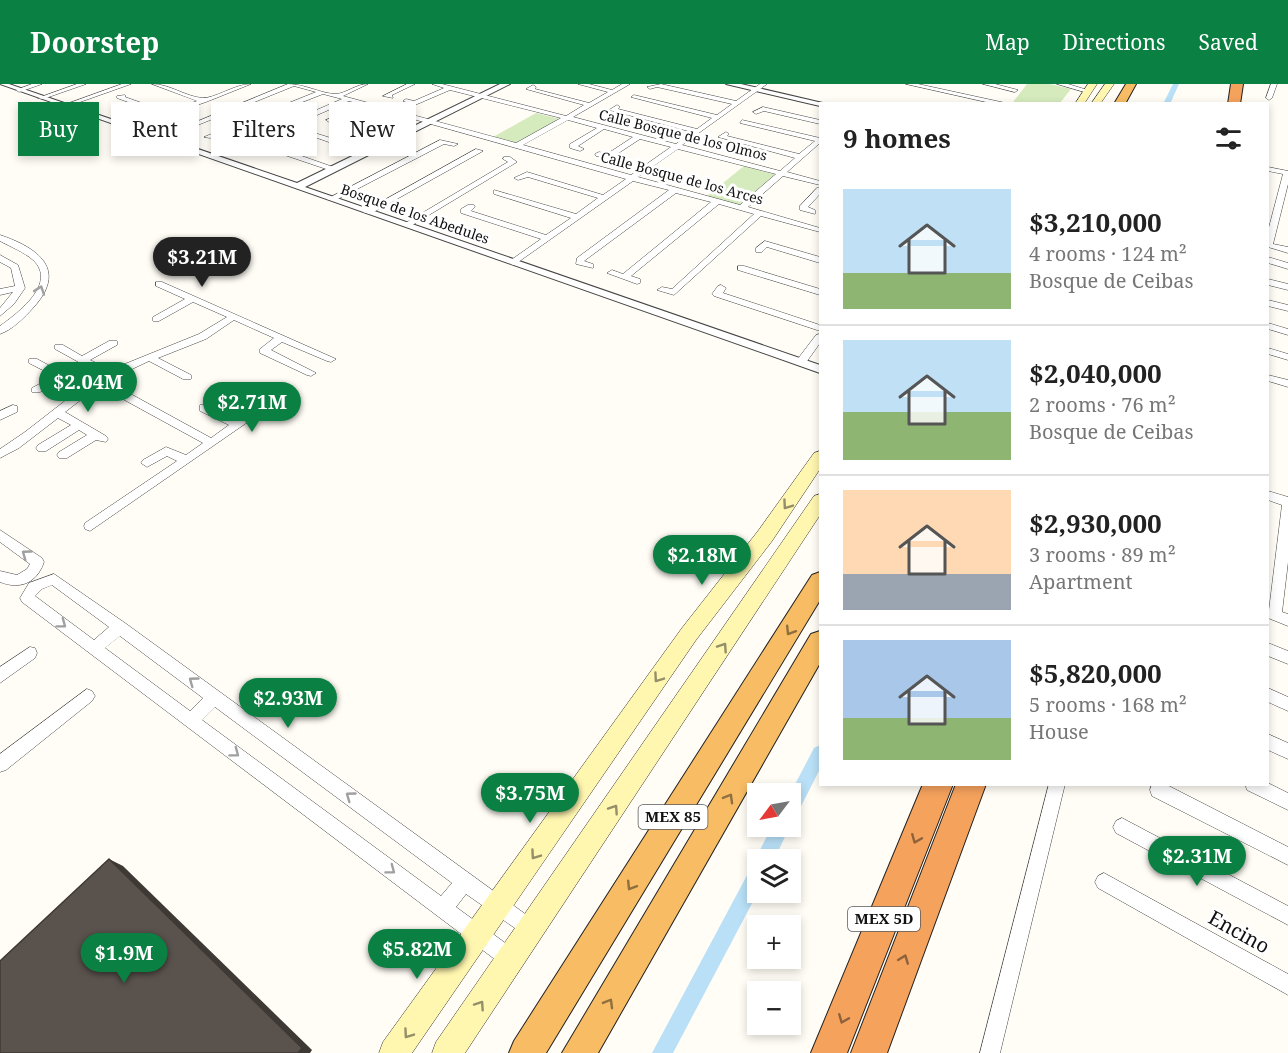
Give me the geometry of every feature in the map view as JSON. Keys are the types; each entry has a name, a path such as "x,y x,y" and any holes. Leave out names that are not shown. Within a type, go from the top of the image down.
{"highway":[{"path":"1120,102 1131,84"},
{"path":"1234,102 1237,84"},
{"path":"1246,102 1248,84"},
{"name":"MEX 85","path":"526,1053 819,583"},
{"name":"MEX 85","path":"579,1053 819,643"},
{"name":"MEX 5D","path":"829,1053 938,786"},
{"name":"MEX 5D","path":"868,1053 970,786"}],"main road":[{"path":"1096,102 1110,84"},
{"path":"1080,102 1091,86"},
{"path":"394,1053 689,634 765,536 819,458"},
{"path":"447,1053 532,931 819,502"}],"street":[{"name":"Bosque de los Abedules","path":"2,84 53,102"},
{"path":"19,90 39,84"},
{"path":"42,98 83,84"},
{"path":"76,102 128,84"},
{"path":"145,87 155,84 204,101"},
{"path":"221,84 236,88"},
{"path":"199,103 248,84"},
{"path":"199,122 294,84"},
{"name":"Calle Bosque de los Arces","path":"294,84 819,230"},
{"path":"337,96 365,84"},
{"path":"391,97 386,96 412,84"},
{"name":"Calle Bosque de los Olmos","path":"435,84 819,183"},
{"path":"416,128 506,84"},
{"path":"581,84 614,92"},
{"path":"517,146 627,84"},
{"path":"730,84 760,87 819,103"},
{"path":"909,84 1001,102"},
{"path":"986,84 1017,87 1007,102"},
{"path":"1060,84 1091,86"},
{"path":"1269,98 1274,84"},
{"path":"650,87 657,85 735,103"},
{"path":"533,87 528,89 591,105"},
{"path":"514,262 676,146 693,130 760,87"},
{"path":"405,101 415,103 449,88"},
{"path":"208,137 322,92"},
{"path":"123,96 119,98 131,102"},
{"path":"633,97 715,116"},
{"path":"317,113 349,99"},
{"path":"617,107 612,110 693,130"},
{"path":"756,112 762,109 819,122"},
{"path":"742,122 819,140"},
{"path":"580,149 573,146 603,127"},
{"path":"726,134 722,137 801,157"},
{"path":"599,154 608,156 639,136"},
{"path":"742,208 819,141"},
{"path":"331,200 443,142 454,144"},
{"path":"368,212 480,151"},
{"name":"Bosque de los Abedules","path":"199,153 819,369"},
{"path":"297,156 332,168"},
{"path":"297,187 358,156"},
{"path":"406,225 513,162 507,159"},
{"path":"1269,169 1287,173 1284,202 1269,242"},
{"path":"518,178 527,174 603,197"},
{"path":"488,196 501,189 576,217"},
{"path":"590,266 579,262 676,189"},
{"path":"812,212 802,208 819,191"},
{"path":"625,277 718,201"},
{"path":"471,207 464,211 547,238"},
{"path":"662,290 674,292 760,213"},
{"path":"0,238 39,260 44,270 42,292 0,331"},
{"path":"759,250 763,245 769,245 819,260"},
{"path":"1269,245 1288,250"},
{"path":"0,258 15,267 20,288 0,313"},
{"path":"1269,260 1288,266"},
{"path":"741,268 819,292"},
{"path":"612,273 637,282"},
{"path":"1269,282 1288,287"},
{"path":"159,284 331,359"},
{"path":"0,292 20,288"},
{"path":"721,288 716,293 819,328"},
{"path":"156,319 192,299"},
{"path":"1269,303 1288,308"},
{"path":"0,454 42,427 86,389 99,381 149,357 195,343 215,332 234,317"},
{"path":"1269,326 1288,332"},
{"path":"282,337 264,351 311,373"},
{"path":"801,362 819,338"},
{"path":"81,360 113,343"},
{"path":"59,347 110,375"},
{"path":"1269,351 1288,357"},
{"path":"149,357 187,376"},
{"path":"33,361 86,389"},
{"path":"36,390 62,376"},
{"path":"1269,378 1288,384"},
{"path":"99,381 212,443"},
{"path":"227,393 261,409"},
{"path":"90,526 276,399"},
{"path":"204,408 238,425"},
{"path":"0,416 13,409"},
{"path":"59,413 99,437 63,455"},
{"path":"42,447 79,425"},
{"path":"147,463 166,451 186,460"},
{"path":"1269,495 1288,504 1277,616"},
{"path":"0,535 37,562 36,568 27,578 16,582 8,581 0,576"},
{"path":"512,960 27,598 30,591 36,585 54,579 532,931"},
{"path":"94,648 120,627"},
{"path":"1269,649 1288,658"},
{"path":"0,675 30,653"},
{"path":"1269,695 1288,704"},
{"path":"0,764 87,696"},
{"path":"191,720 215,697"},
{"path":"1269,742 1288,751"},
{"path":"990,1053 1057,786"},
{"path":"1257,786 1288,802"},
{"path":"1158,790 1288,856"},
{"path":"1122,827 1288,916"},
{"path":"443,909 465,880"},
{"name":"Encino","path":"1104,882 1288,985"}],"green space":[{"path":"1027,84 1050,84 1071,89 1061,102 1013,102"},
{"path":"536,113 560,119 518,144 493,137"},
{"path":"744,166 776,175 740,205 707,196"}],"building":[{"path":"109,859 302,1048 298,1053 0,1053 0,961"}],"waterway":[{"path":"1167,102 1176,84"},
{"path":"801,789 819,755"},
{"path":"770,849 776,837"},
{"path":"662,1053 747,893"}]}
